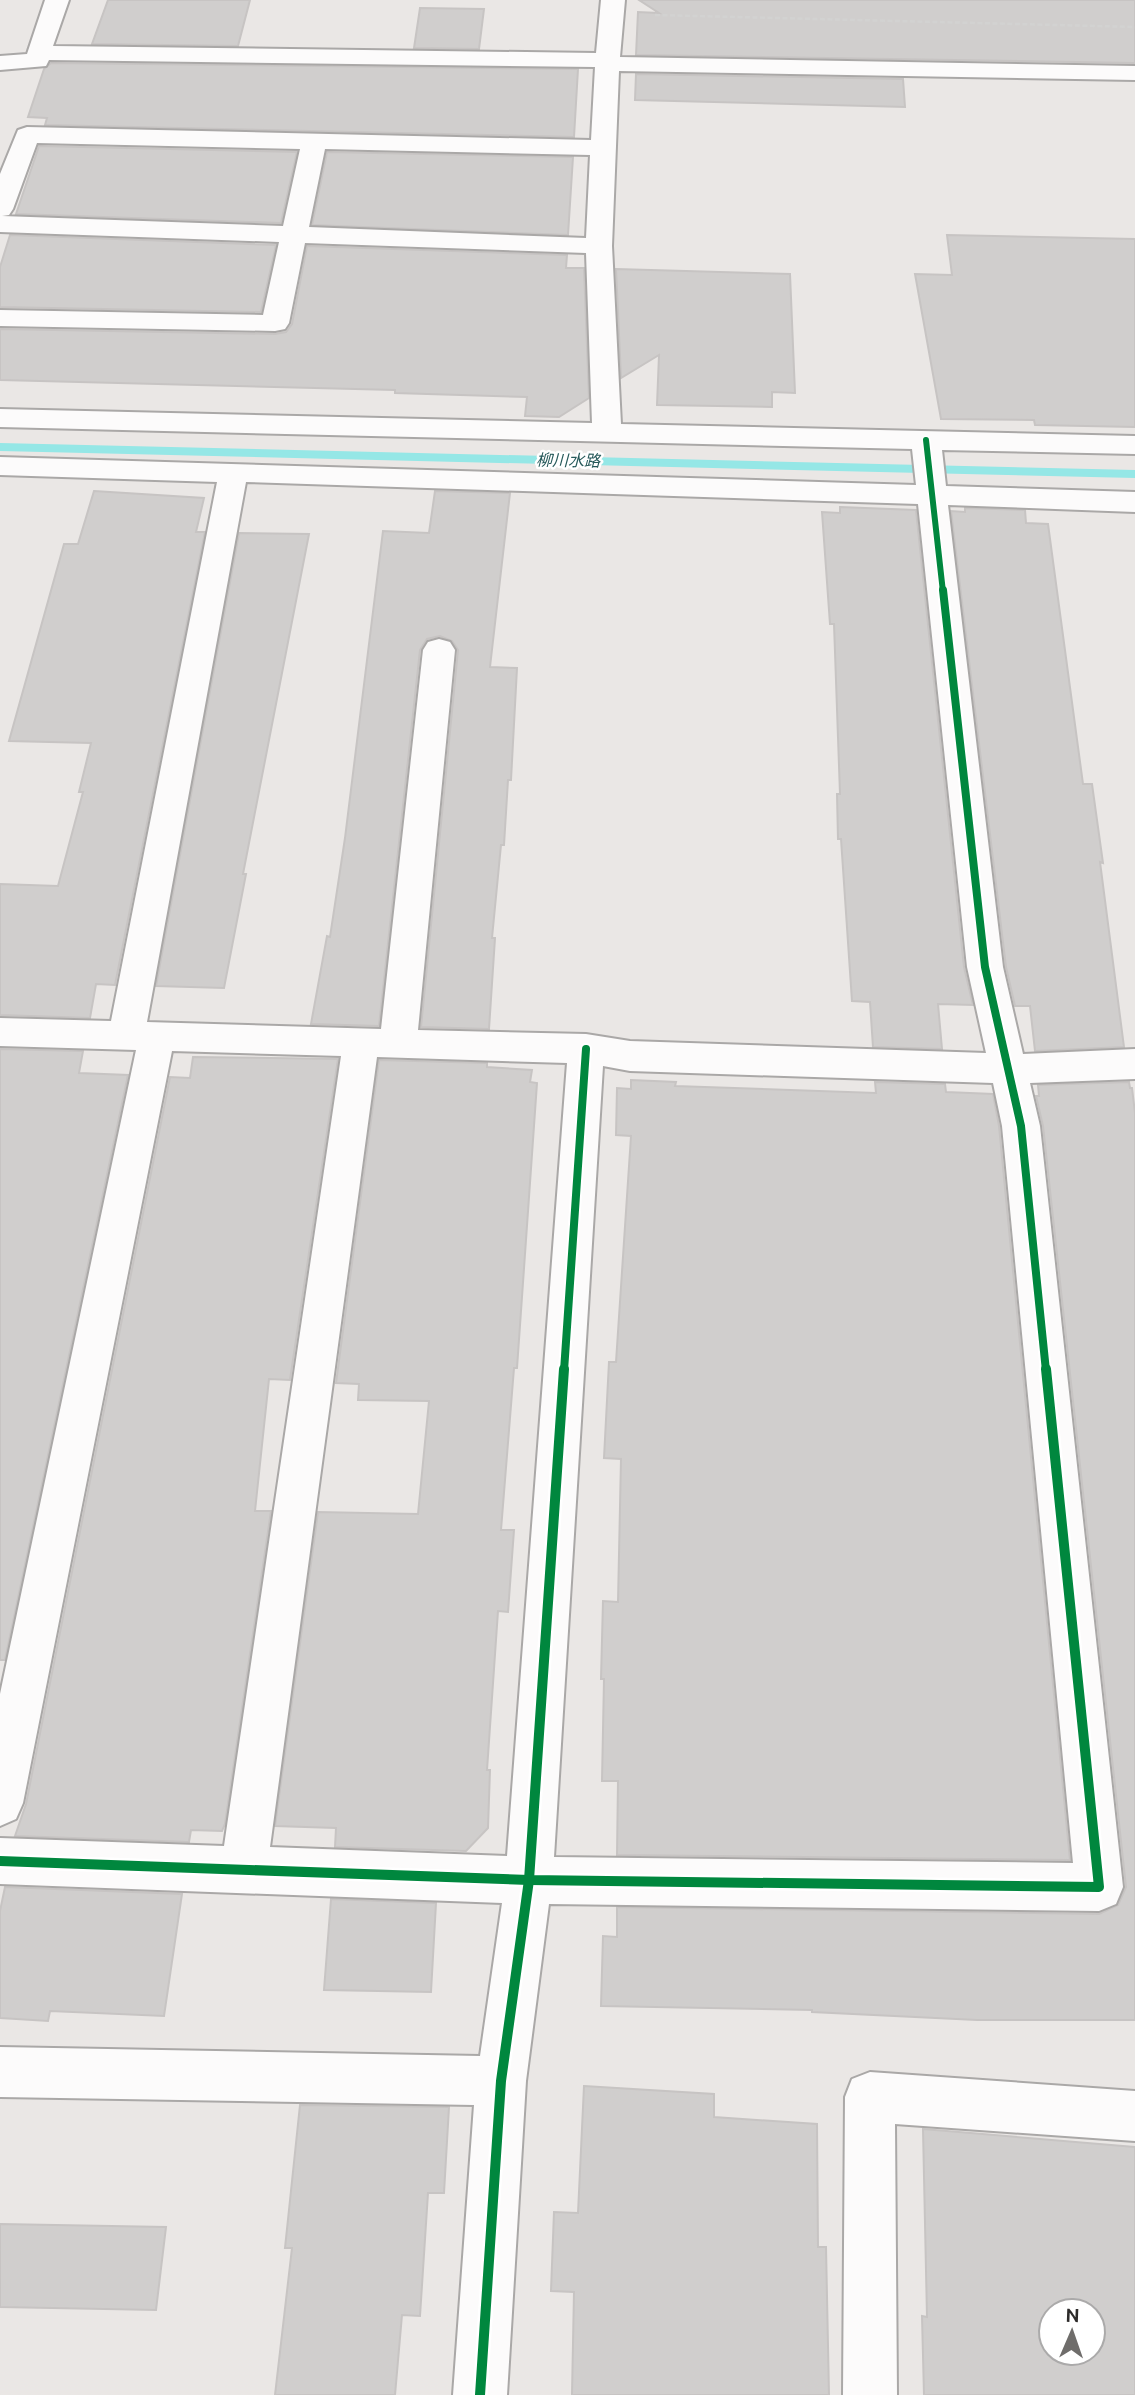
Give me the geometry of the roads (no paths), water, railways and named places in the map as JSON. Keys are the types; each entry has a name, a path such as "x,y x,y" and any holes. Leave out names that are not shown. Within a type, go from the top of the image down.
{"street":[{"path":"0,63 37,61 57,0"},
{"path":"613,7 599,246 620,431 631,484"},
{"path":"39,53 1135,73"},
{"path":"0,209 27,135 604,148"},
{"path":"0,318 275,323 314,141"},
{"path":"0,224 599,246"},
{"path":"0,418 1135,445"},
{"path":"0,1861 529,1880 1099,1887 1021,1126 985,967 926,440"},
{"path":"0,466 1135,502"},
{"path":"0,1803 141,1036 233,473"},
{"path":"244,1869 380,1043 439,650"},
{"path":"0,1032 586,1049 630,1056 1010,1069 1135,1064"},
{"path":"480,2395 501,2081 529,1880 586,1049"},
{"path":"0,2072 501,2081"},
{"path":"870,2395 870,2097 1135,2116"}],"waterway":[{"name":"柳川水路","path":"0,447 1135,474"}]}
